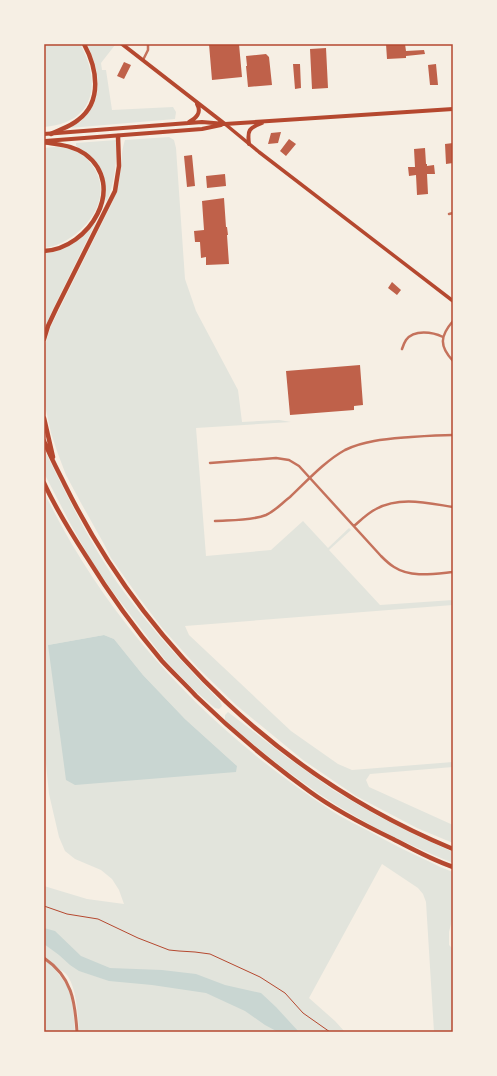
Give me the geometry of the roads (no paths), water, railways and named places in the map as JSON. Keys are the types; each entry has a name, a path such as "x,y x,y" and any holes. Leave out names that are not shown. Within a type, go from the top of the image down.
{"highway":[{"path":"51,134 80,119 86,113 94,98 96,85 95,74 89,54 84,44"},
{"path":"44,339 56,309 115,191 119,166 118,136"},
{"path":"44,142 73,147 86,154 92,160 101,175 104,184 103,200 97,216 84,232 64,246 52,251 44,251"},
{"path":"44,418 54,464"},
{"path":"44,442 84,521 122,583 158,630 228,705 272,742 307,768 366,807 453,849"},
{"path":"44,483 76,542 99,578 127,617 163,662 217,716 242,739 310,791 341,811 373,829 453,867"}],"main road":[{"path":"122,44 453,301"},
{"path":"188,123 196,117 199,111 198,106 192,99"},
{"path":"44,134 202,122 226,124 266,122 453,109"},
{"path":"249,144 249,130 266,122"},
{"path":"44,142 202,129 226,124"}],"street":[{"path":"143,61 148,50 148,44"},
{"path":"449,214 453,213"},
{"path":"453,321 443,337 444,349 453,361"},
{"path":"402,350 406,339 418,333 432,333 443,337"},
{"path":"215,521 255,518 267,515 278,508 336,456 346,450 364,443 386,439 453,435"},
{"path":"210,463 276,458 289,460 299,466 381,556 394,567 402,571 415,574 453,572"},
{"path":"354,526 367,514 394,502 423,502 453,506"},
{"path":"44,958 57,968 66,980 75,1009 77,1032"}]}
